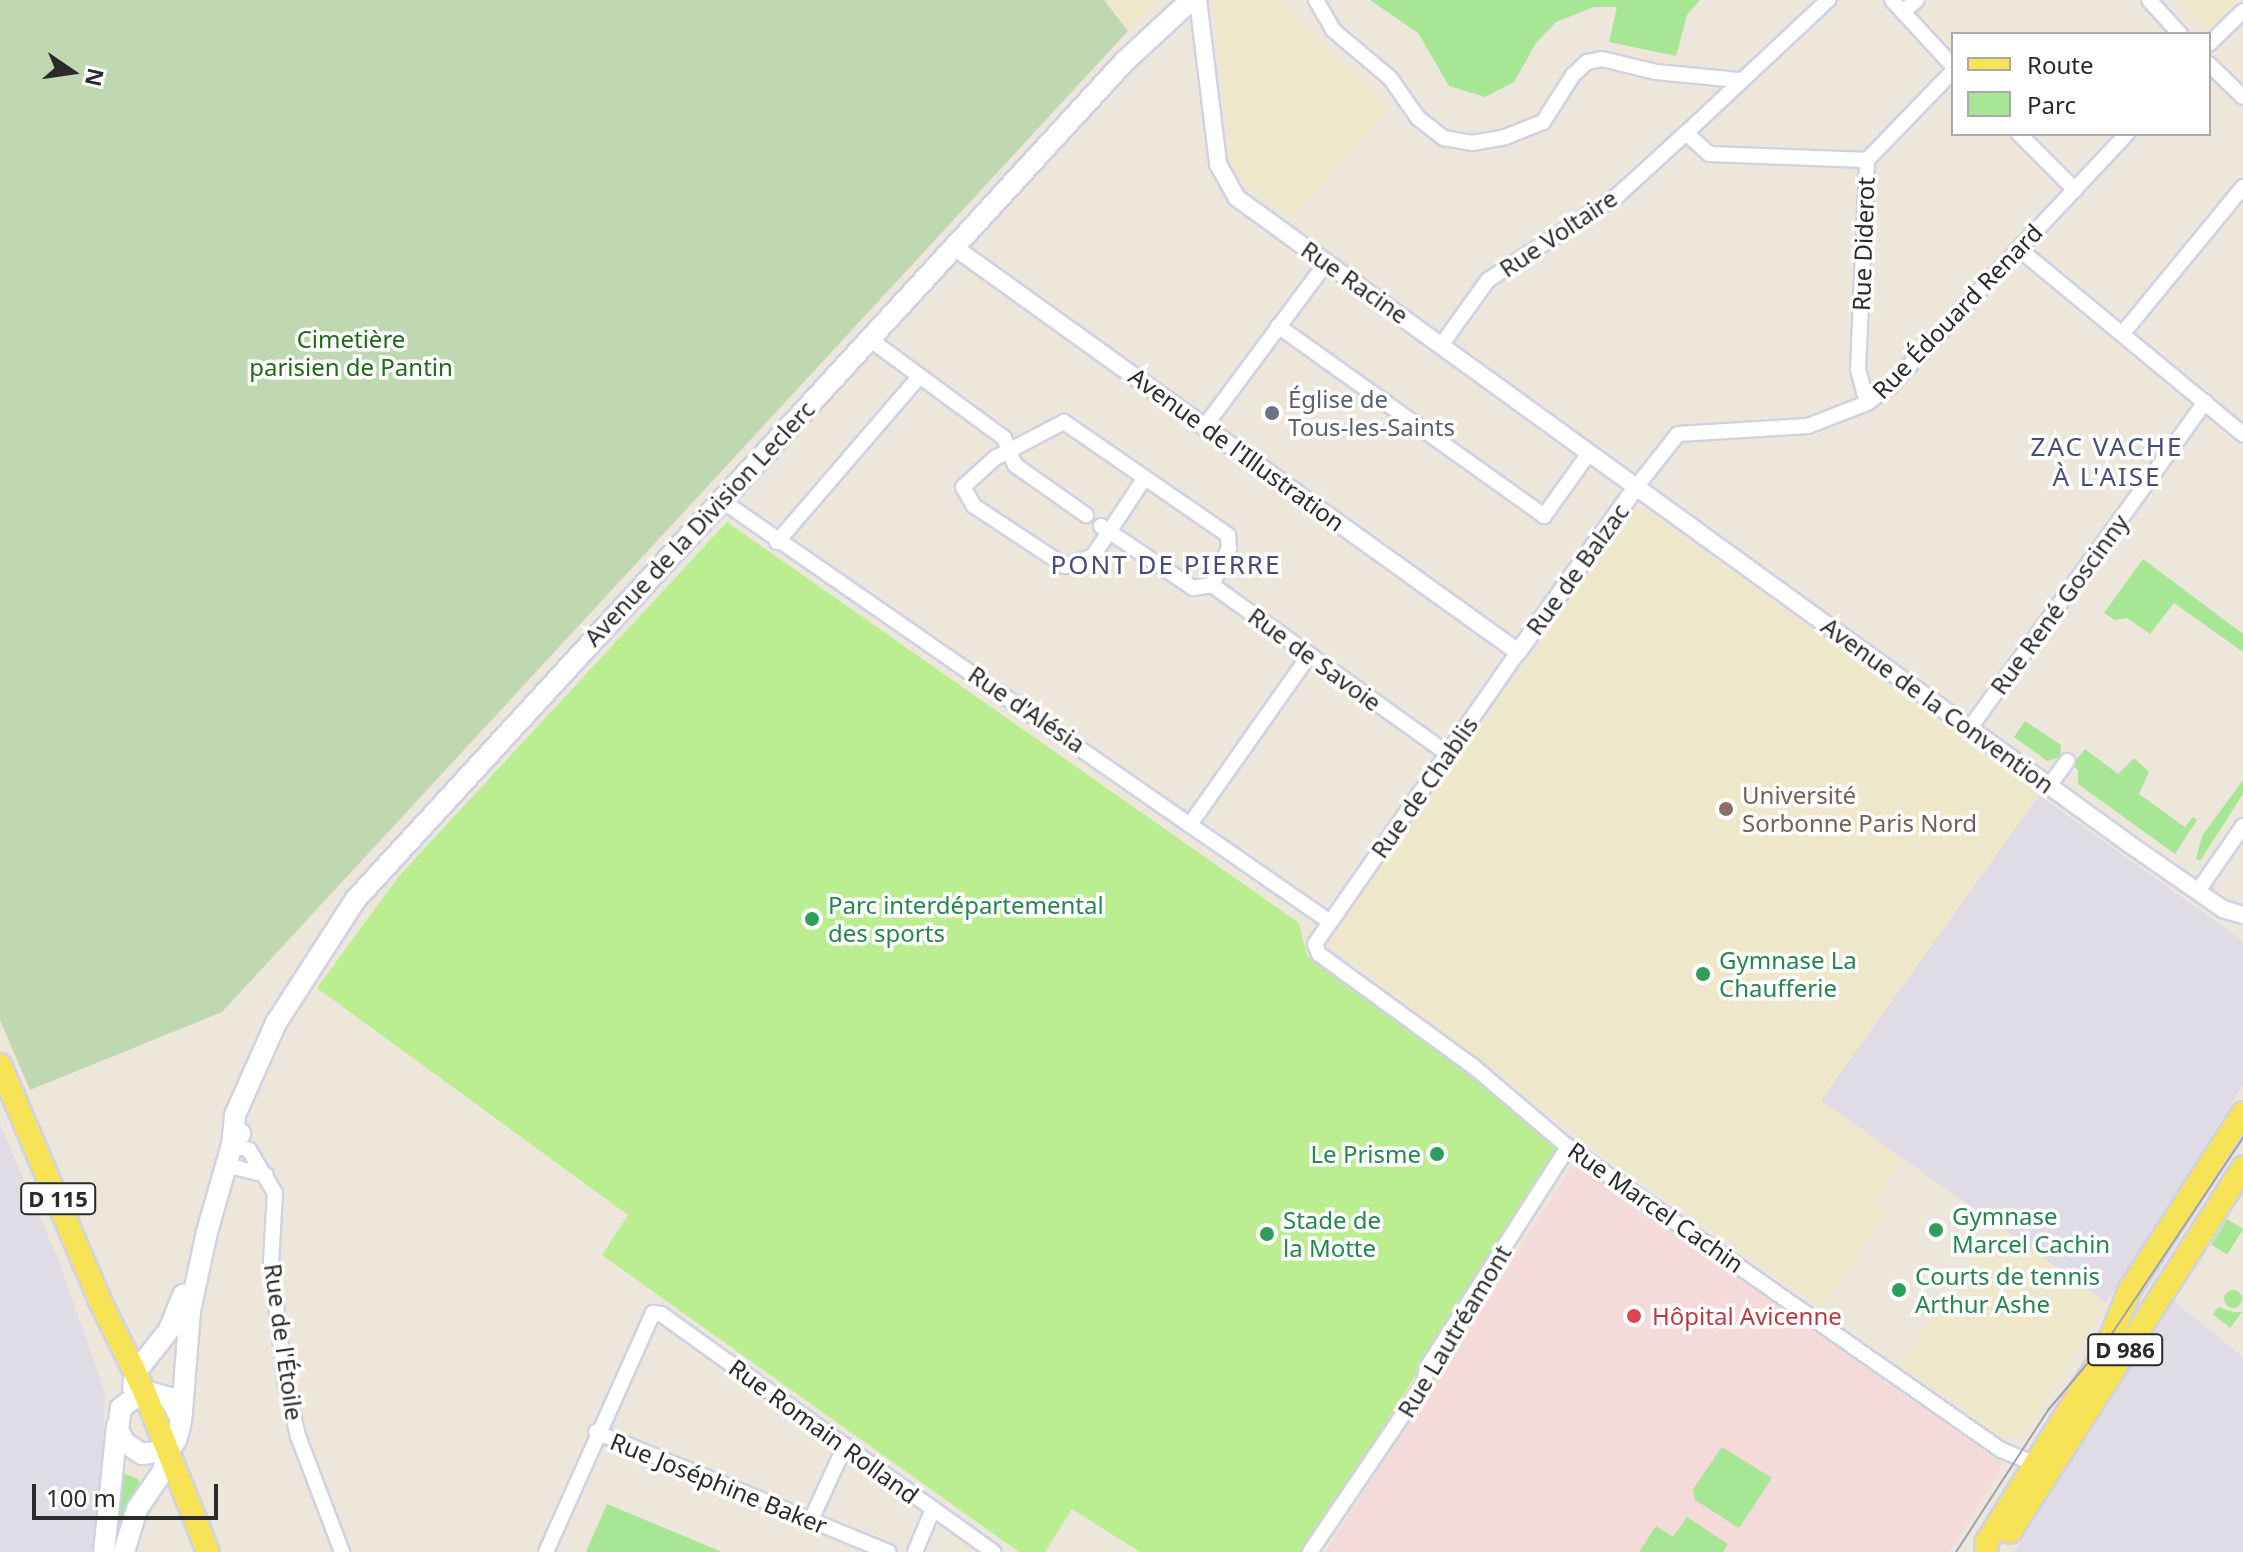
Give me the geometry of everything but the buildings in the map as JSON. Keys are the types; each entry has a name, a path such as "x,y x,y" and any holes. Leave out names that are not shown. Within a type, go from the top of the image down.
{"main road":[{"name":"Avenue de la Division Leclerc","path":"124,1552 137,1509 181,1419 186,1329 207,1232 232,1145 243,1123 252,1079 294,989 356,899 1125,61 1191,0"},
{"name":"D 115","path":"0,1065 100,1301 107,1337 137,1387 197,1552"},
{"name":"D 986","path":"1995,1552 2106,1350 2129,1291 2243,1113"},
{"name":"D 986","path":"1987,1552 1986,1543 2235,1191 2243,1167"},
{"name":"Avenue de la Division Leclerc","path":"118,1422 169,1330 207,1232"},
{"path":"137,1387 170,1398 181,1419"},
{"path":"118,1422 129,1448 162,1459"},
{"path":"104,1552 118,1422"},
{"name":"D 115","path":"162,1459 208,1552"}],"street":[{"name":"Rue Racine","path":"1198,0 1218,164 1229,188 1637,486"},
{"path":"1316,0 1333,30 1390,78 1418,118 1444,138 1472,143 1505,137 1543,122 1573,75 1587,62 1602,59 1656,72 1739,80"},
{"name":"Rue Voltaire","path":"1442,344 1488,280 1617,196 1828,0"},
{"path":"1892,0 1951,67"},
{"path":"1903,12 1917,0"},
{"path":"2149,0 2178,32"},
{"path":"2211,42 2243,11"},
{"path":"2211,66 2243,97"},
{"name":"Rue Diderot","path":"1867,403 1858,370 1867,160 1951,71"},
{"path":"1686,133 1709,154 1867,160"},
{"path":"2021,136 2075,190"},
{"name":"Rue Édouard Renard","path":"1637,486 1678,434 1808,426 1867,403 2125,136"},
{"path":"2123,333 2243,187"},
{"name":"Avenue de l'Illustration","path":"954,247 1518,652"},
{"path":"2019,249 2243,434"},
{"path":"1205,426 1327,262"},
{"path":"1278,326 1544,516 1589,453"},
{"path":"868,338 1004,438 1015,465 1086,515"},
{"path":"777,542 919,377"},
{"name":"Rue René Goscinny","path":"1970,728 2205,402"},
{"path":"1144,479 1105,528 1093,556 1077,565 1065,566 974,506 963,487 1010,450 1064,422 1228,535 1229,548 1212,585"},
{"name":"Avenue de la Convention","path":"1637,486 2049,786 2198,891 2243,915"},
{"name":"Rue de Balzac","path":"1518,652 1637,486"},
{"name":"Rue d'Alésia","path":"721,500 777,542 1191,823 1330,922"},
{"name":"Rue de Savoie","path":"1105,528 1193,588 1212,585 1447,753"},
{"name":"Rue de Chablis","path":"1330,922 1518,652"},
{"path":"1191,823 1309,656"},
{"path":"2049,786 2067,761"},
{"path":"2198,891 2243,826"},
{"name":"Rue Marcel Cachin","path":"1330,922 1315,944 1319,954 1474,1067 1568,1147 2001,1450 2045,1462"},
{"path":"232,1145 249,1150 266,1175"},
{"name":"Rue Lautréamont","path":"1310,1552 1423,1385 1428,1366 1568,1147"},
{"path":"226,1165 266,1175"},
{"name":"Rue de l'Étoile","path":"266,1175 275,1193 271,1263 285,1381 303,1449 342,1552"},
{"name":"Rue Romain Rolland","path":"596,1432 653,1313 661,1314 994,1552"},
{"path":"546,1552 596,1432"},
{"name":"Rue Joséphine Baker","path":"596,1432 888,1552"},
{"path":"810,1522 845,1446"},
{"path":"915,1552 933,1509"}],"shaded area":[{"path":"1106,0 1160,0 1129,30"},
{"path":"1222,0 1279,0 1389,107 1292,219 1241,180 1232,162 1214,7"},
{"path":"2177,0 2237,0 2206,30"},
{"name":"Université Sorbonne Paris Nord","path":"1645,509 2039,795 1821,1100 1902,1160 1875,1203 1887,1212 1821,1308 1587,1143 1327,942 1636,510"},
{"path":"2039,795 2243,941 2243,1085 2106,1303 1821,1100"},
{"path":"0,1124 59,1261 105,1393 102,1496 93,1552 0,1552"},
{"name":"Hôpital Avicenne","path":"1580,1167 2003,1464 1950,1552 1325,1552 1571,1168"},
{"path":"1998,1225 2106,1303 2027,1431 2004,1438 1899,1364"},
{"path":"2174,1301 2243,1357 2243,1552 2014,1552"}],"green space":[{"name":"Cimetière parisien de Pantin","path":"0,0 1104,0 1128,31 222,1012 30,1090 0,1020"},
{"path":"1370,0 1700,0 1687,15 1676,56 1609,42 1617,7 1594,7 1556,22 1536,43 1514,82 1485,97 1449,86 1418,33"},
{"name":"Parc interdépartemental des sports","path":"727,522 1299,923 1307,956 1429,1041 1556,1145 1557,1155 1303,1552 1140,1552 1072,1509 1045,1552 1019,1552 602,1255 628,1215 317,988 399,876"},
{"path":"2143,559 2243,634 2243,652 2174,603 2150,634 2127,618 2115,620 2104,613"},
{"path":"2025,721 2061,745 2060,757 2047,761 2014,737"},
{"path":"2085,749 2118,774 2134,758 2149,772 2139,794 2185,827 2193,817 2197,820 2175,854 2078,784 2078,770 2072,765"},
{"path":"2243,780 2243,794 2200,861 2196,859 2202,836"},
{"path":"2227,1219 2243,1229 2227,1255 2211,1244"},
{"path":"2229,1290 2237,1290 2242,1299 2240,1306 2229,1308 2224,1303 2224,1295"},
{"path":"2218,1307 2242,1312 2230,1328 2213,1314"},
{"path":"1722,1447 1772,1478 1739,1528 1695,1500 1693,1489"},
{"path":"121,1472 138,1479 143,1490 119,1552 111,1552"},
{"path":"607,1504 722,1552 586,1552"},
{"path":"1687,1517 1728,1544 1723,1552 1639,1552 1656,1526 1673,1537"}],"tram line":[{"path":"1956,1552 2049,1409 2109,1338 2243,1138"}],"place":[{"name":"Église de Tous-les-Saints","path":"1272,413"},
{"name":"Université Sorbonne Paris Nord","path":"1726,809"},
{"name":"Parc interdépartemental des sports","path":"812,919"},
{"name":"Gymnase La Chaufferie","path":"1703,974"},
{"name":"Le Prisme","path":"1437,1154"},
{"name":"Gymnase Marcel Cachin","path":"1936,1230"},
{"name":"Stade de la Motte","path":"1267,1234"},
{"name":"Courts de tennis Arthur Ashe","path":"1899,1290"},
{"name":"Hôpital Avicenne","path":"1634,1316"}],"district":[{"name":"ZAC VACHE À L'AISE","path":"2107,462"},
{"name":"PONT DE PIERRE","path":"1166,565"}]}
